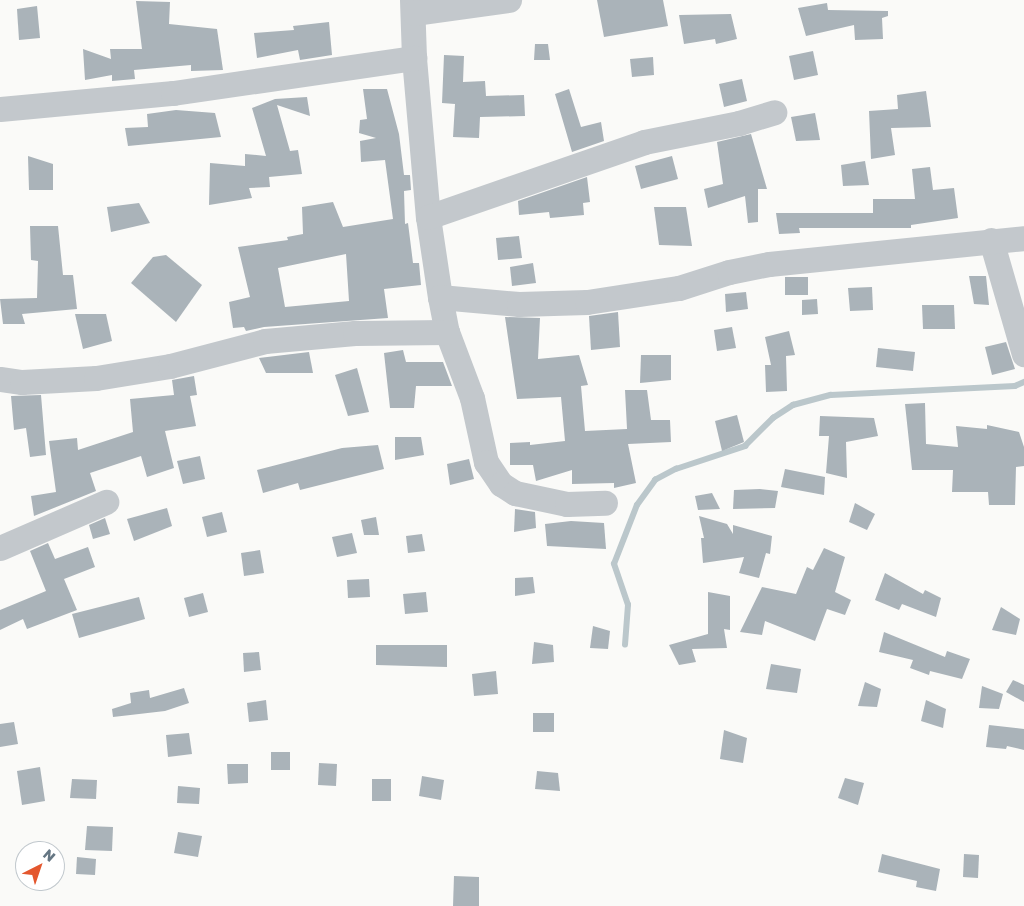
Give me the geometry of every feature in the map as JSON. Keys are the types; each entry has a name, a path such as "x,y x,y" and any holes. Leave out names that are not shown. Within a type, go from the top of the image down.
{"street":[{"path":"509,0 413,6 414,58 428,216 440,297 447,332 472,398 486,462 501,484 515,493 566,504 605,503"},
{"path":"0,109 173,93 414,58"},
{"path":"428,216 644,142 739,123 774,112"},
{"path":"440,297 519,304 587,302 679,288 729,272 769,264 1024,238"},
{"path":"991,240 1024,354"},
{"path":"0,379 22,382 96,378 170,366 265,341 355,334 447,332"},
{"path":"0,548 106,502"}],"building":[{"path":"597,0 663,0 668,26 604,37"},
{"path":"136,1 170,2 169,24 217,29 223,70 191,71 191,65 134,70 135,79 112,81 112,75 85,80 83,49 111,59 110,49 142,49"},
{"path":"827,3 828,10 888,11 888,16 882,18 883,39 855,40 854,25 806,36 798,8"},
{"path":"37,6 40,38 19,40 17,9"},
{"path":"731,14 737,39 716,44 715,39 684,44 679,15"},
{"path":"329,22 332,55 300,60 298,50 257,58 254,33 294,30 293,26"},
{"path":"535,44 548,44 550,60 534,60"},
{"path":"813,51 818,75 794,80 789,56"},
{"path":"444,55 464,56 463,82 485,81 486,96 524,95 525,116 480,117 479,138 453,137 455,104 442,103"},
{"path":"653,57 654,75 632,77 630,59"},
{"path":"742,79 747,101 724,107 719,84"},
{"path":"363,89 387,89 399,134 404,175 410,175 411,190 404,191 405,224 408,223 413,263 419,263 421,285 384,289 388,318 264,327 246,331 244,327 233,328 229,302 250,297 238,247 288,240 287,237 303,234 302,207 333,202 343,227 393,219 385,160 361,162 360,141 376,138 359,133 360,120 367,119","holes":["346,254 349,301 285,307 278,268"]},
{"path":"569,89 581,127 601,122 604,141 572,152 555,94"},
{"path":"926,91 931,127 891,128 895,155 871,159 869,111 898,109 897,95"},
{"path":"307,97 310,116 277,105 290,151 298,150 302,174 269,177 270,187 249,188 252,198 209,205 210,163 245,166 245,154 266,156 252,108 275,99"},
{"path":"176,110 215,113 221,137 128,146 125,128 148,127 147,114"},
{"path":"815,113 820,140 796,141 791,117"},
{"path":"751,134 767,189 758,189 758,222 748,223 745,196 708,208 704,189 723,184 717,142"},
{"path":"28,156 53,164 53,190 29,190"},
{"path":"672,156 678,179 641,189 635,166"},
{"path":"865,161 869,185 843,186 841,165"},
{"path":"930,167 933,190 954,188 958,218 911,225 911,228 799,228 800,233 779,234 776,213 873,213 873,199 915,199 912,169"},
{"path":"587,177 590,202 583,203 584,215 550,218 549,212 519,215 518,201"},
{"path":"139,203 150,223 111,232 107,207"},
{"path":"654,207 686,207 692,246 659,245"},
{"path":"30,226 58,226 63,275 73,275 77,309 22,314 25,324 3,324 0,299 37,298 38,261 31,260"},
{"path":"519,236 522,258 498,260 496,238"},
{"path":"166,255 202,285 176,322 131,283 153,257"},
{"path":"533,263 536,283 512,286 510,267"},
{"path":"969,276 986,276 989,305 974,304"},
{"path":"785,277 808,277 808,295 785,295"},
{"path":"872,287 873,310 850,311 848,288"},
{"path":"746,292 748,309 726,312 725,294"},
{"path":"817,299 818,314 802,315 802,300"},
{"path":"922,305 954,305 955,329 923,329"},
{"path":"618,312 620,347 591,350 589,316"},
{"path":"75,314 106,314 112,341 83,349"},
{"path":"505,317 540,318 538,359 579,355 588,385 581,386 585,431 627,429 625,390 647,390 651,420 670,420 671,442 628,444 636,483 614,488 614,483 572,484 572,470 536,481 533,465 510,465 510,443 530,442 530,445 565,441 561,397 517,399"},
{"path":"732,327 736,348 717,351 714,330"},
{"path":"789,331 795,355 786,356 787,391 766,392 765,365 771,365 765,337"},
{"path":"1006,342 1015,369 992,375 985,347"},
{"path":"878,348 915,352 913,371 876,367"},
{"path":"403,350 406,362 443,362 452,386 416,386 414,408 390,408 384,353"},
{"path":"309,352 313,373 266,373 259,358"},
{"path":"641,355 671,355 671,380 640,383"},
{"path":"357,368 369,412 348,416 335,375"},
{"path":"194,376 197,395 190,396 196,426 165,431 174,468 147,477 141,456 90,473 96,491 34,516 31,496 56,492 49,441 77,438 78,450 133,432 130,399 174,395 172,380"},
{"path":"41,395 46,455 30,457 26,428 14,430 11,396"},
{"path":"925,403 926,444 958,447 956,426 987,429 987,425 1019,432 1024,447 1024,466 1016,467 1015,505 989,505 988,492 952,492 953,470 912,470 905,404"},
{"path":"737,415 744,442 722,451 715,421"},
{"path":"820,416 874,418 878,436 846,442 847,478 826,473 829,436 819,436"},
{"path":"395,437 421,437 424,455 395,460"},
{"path":"378,445 384,469 300,490 298,483 263,493 257,470 342,448"},
{"path":"200,456 205,479 183,484 177,461"},
{"path":"469,459 474,479 450,485 447,464"},
{"path":"785,469 825,477 824,495 781,487"},
{"path":"760,489 778,491 775,508 733,509 734,490"},
{"path":"712,493 720,509 698,510 695,496"},
{"path":"855,503 875,514 867,530 849,522"},
{"path":"167,508 172,526 134,541 127,519"},
{"path":"515,509 535,512 536,528 514,532"},
{"path":"222,512 227,532 207,537 202,517"},
{"path":"699,516 727,524 733,534 733,525 772,536 770,554 766,553 759,578 739,573 744,557 703,563 701,538 704,538"},
{"path":"376,517 379,535 364,535 361,520"},
{"path":"105,518 110,534 93,539 89,525"},
{"path":"571,521 604,523 606,549 547,546 545,524"},
{"path":"352,533 357,553 337,557 332,537"},
{"path":"422,534 425,551 408,553 406,536"},
{"path":"48,543 55,559 88,547 95,567 64,579 77,610 27,629 23,619 0,630 0,610 46,591 30,551"},
{"path":"824,548 845,557 835,592 851,600 845,615 827,609 815,641 765,621 762,635 740,632 762,587 796,594 807,567 813,570"},
{"path":"260,550 264,573 244,576 241,553"},
{"path":"885,573 923,594 925,590 941,598 936,617 902,604 899,610 875,600"},
{"path":"533,577 535,593 515,596 515,578"},
{"path":"369,579 370,597 348,598 347,580"},
{"path":"426,592 428,612 405,614 403,594"},
{"path":"708,592 730,596 730,630 724,629 727,648 692,649 696,662 679,665 669,645 708,634"},
{"path":"203,593 208,612 189,617 184,598"},
{"path":"139,597 145,619 79,638 72,614"},
{"path":"1001,607 1020,619 1016,635 992,630"},
{"path":"593,626 610,631 608,649 590,648"},
{"path":"884,632 945,657 947,651 970,659 962,679 930,671 929,675 910,668 913,660 879,652"},
{"path":"534,642 553,645 554,662 532,664"},
{"path":"376,645 447,645 447,667 376,665"},
{"path":"259,652 261,670 244,672 243,653"},
{"path":"771,664 801,669 797,693 766,689"},
{"path":"496,671 498,694 474,696 472,674"},
{"path":"1013,680 1024,685 1024,702 1006,692"},
{"path":"865,682 881,689 877,707 858,706"},
{"path":"982,686 1003,694 999,709 979,708"},
{"path":"184,688 189,703 165,711 113,717 112,709 131,703 130,693 149,690 150,698"},
{"path":"266,700 268,720 249,722 247,703"},
{"path":"926,700 946,709 943,728 921,721"},
{"path":"533,713 554,713 554,732 533,732"},
{"path":"14,722 18,744 0,747 0,724"},
{"path":"989,725 1024,729 1024,750 1007,746 1006,749 986,747"},
{"path":"724,730 747,738 743,763 720,759"},
{"path":"189,733 192,754 168,757 166,735"},
{"path":"271,752 290,752 290,770 271,770"},
{"path":"319,763 337,764 336,786 318,785"},
{"path":"227,764 248,764 248,783 228,784"},
{"path":"40,767 45,801 22,805 17,771"},
{"path":"537,771 558,773 560,791 535,789"},
{"path":"422,776 444,780 441,800 419,796"},
{"path":"845,778 864,783 858,805 838,798"},
{"path":"72,779 97,780 96,799 70,798"},
{"path":"372,779 391,779 391,801 372,801"},
{"path":"178,786 200,788 199,804 177,803"},
{"path":"87,826 113,827 112,851 85,850"},
{"path":"178,832 202,836 198,857 174,853"},
{"path":"882,854 940,869 936,891 916,887 917,881 878,872"},
{"path":"964,854 979,855 978,878 963,877"},
{"path":"77,857 96,859 95,875 76,874"},
{"path":"454,876 479,877 479,906 453,906"}],"waterway":[{"path":"625,645 628,605 614,564 637,505 655,480 676,469 745,446 773,418 793,405 831,395 1015,386 1024,382"}]}
